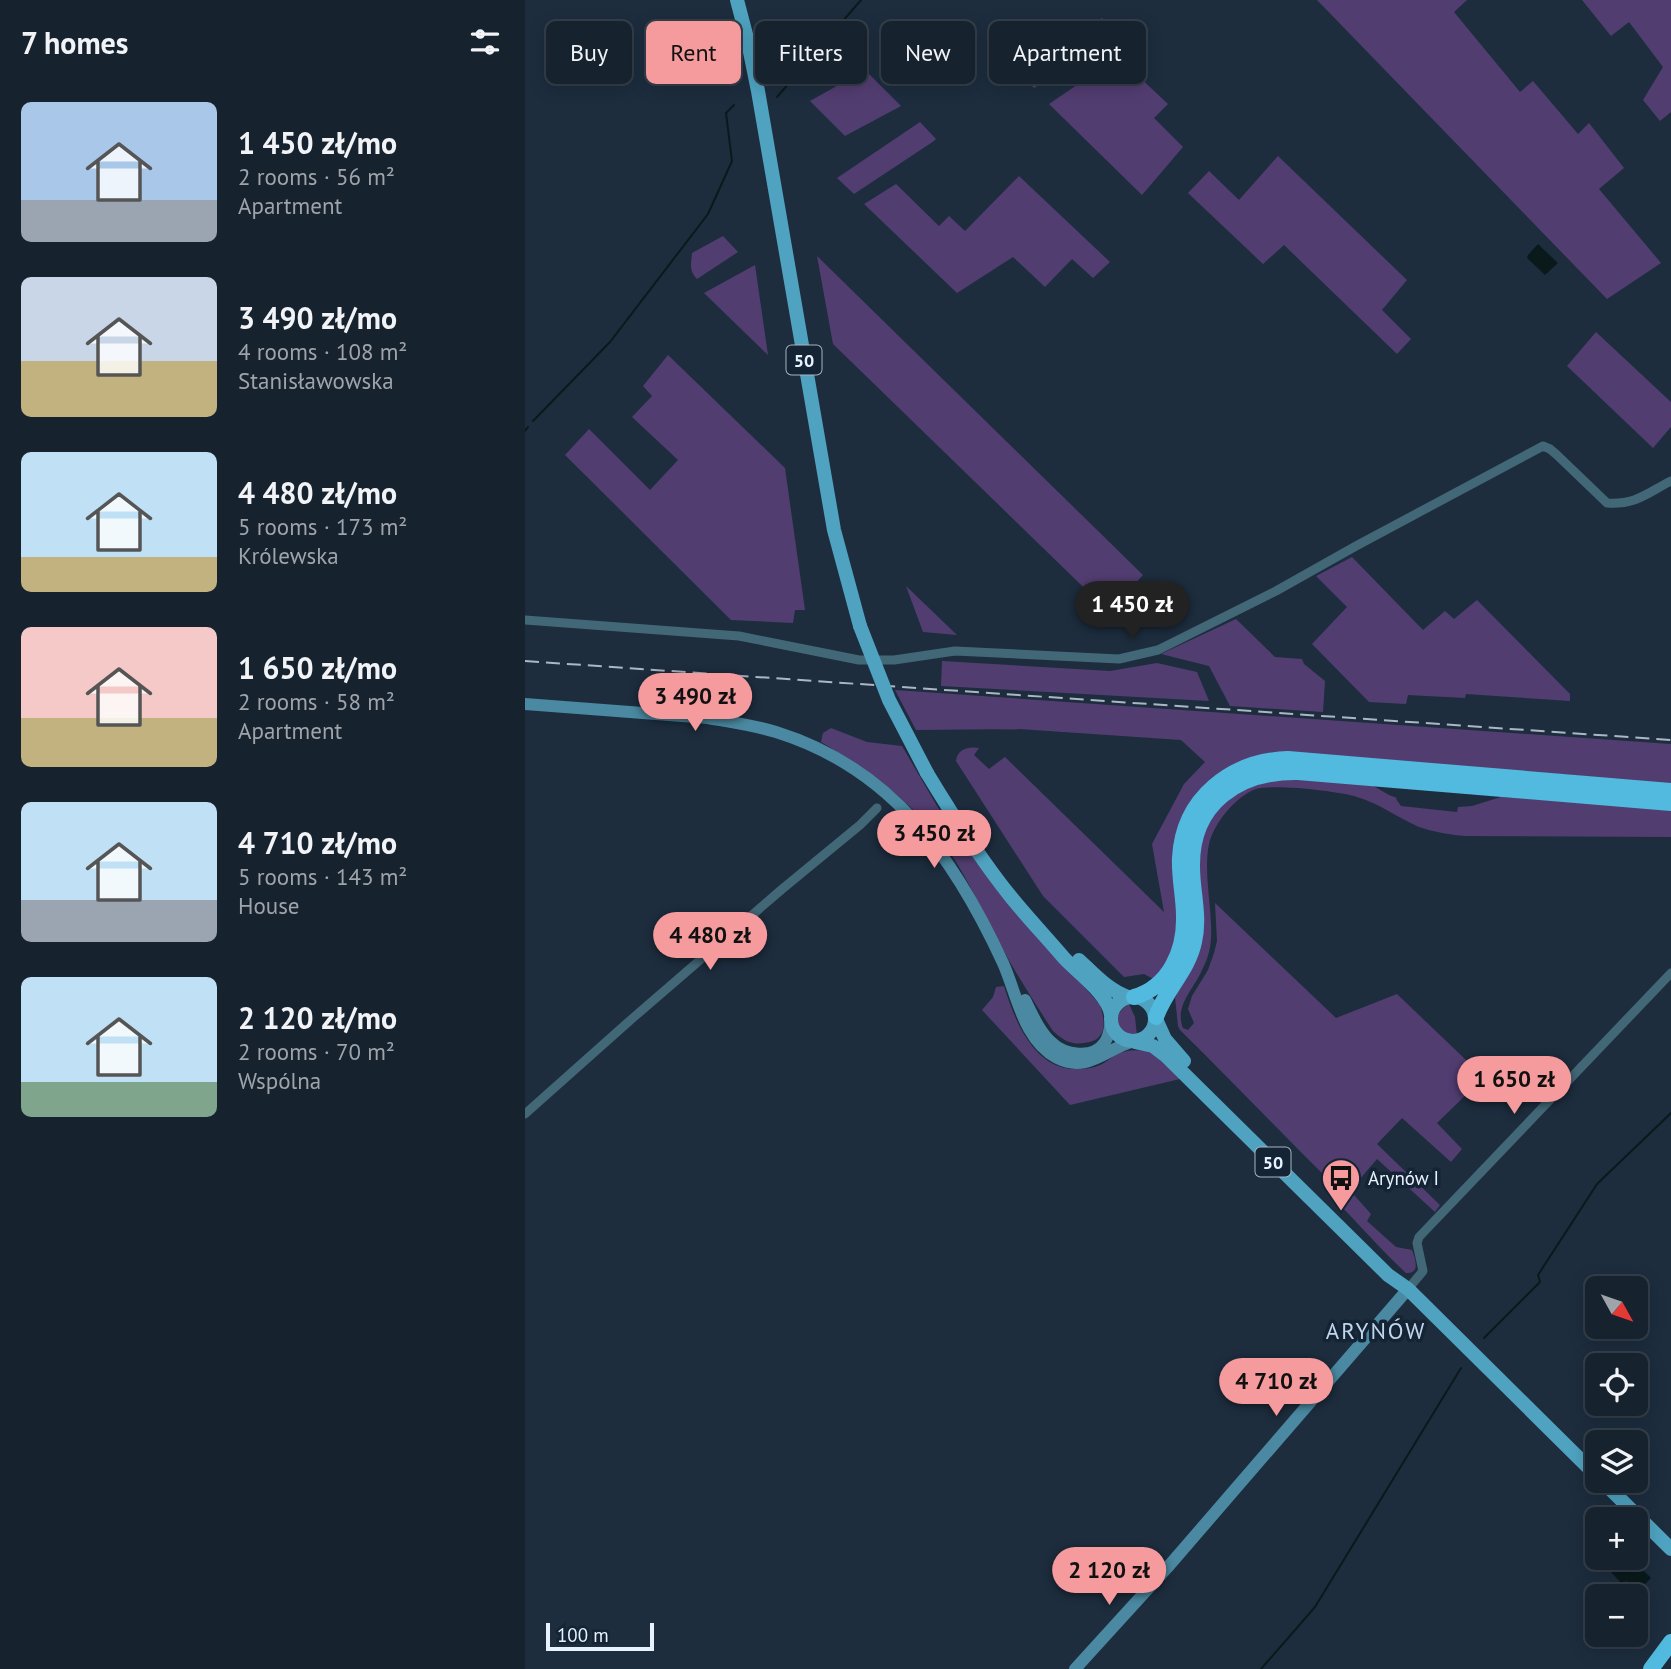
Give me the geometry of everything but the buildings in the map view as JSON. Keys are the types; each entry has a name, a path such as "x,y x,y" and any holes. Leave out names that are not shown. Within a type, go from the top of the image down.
{"highway":[{"path":"1131,997 1145,993 1165,977 1182,944 1184,917 1180,858 1189,820 1211,789 1243,768 1264,761 1288,759 1671,791"},
{"path":"1156,1018 1161,1003 1187,965 1194,942 1196,913 1192,855 1198,829 1217,800 1245,780 1269,773 1298,772 1671,803"},
{"path":"1651,1669 1671,1642"}],"main road":[{"name":"50","path":"737,0 758,91 834,530 860,626 889,699 927,773 1011,897 1069,963 1098,991 1110,1008 1112,1027 1120,1037 1153,1046 1161,1051 1585,1464"},
{"name":"50","path":"976,848 1070,951 1113,990 1149,1003 1162,1035 1176,1052 1249,1129 1399,1275 1408,1289"},
{"path":"1111,1018 1115,1005 1131,997"},
{"path":"1133,1042 1149,1035 1156,1018"},
{"name":"50","path":"1614,1493 1671,1549"}],"street":[{"path":"525,620 739,636 859,660 894,660 955,651 1119,659 1158,650 1218,620 1543,446 1557,455 1607,503 1630,502 1671,481"},
{"path":"525,704 708,718 754,726 810,745 863,775 904,808 939,849 972,903 1003,964 1030,1029 1042,1046 1054,1056 1070,1062 1087,1062 1120,1045 1133,1042"},
{"path":"525,1114 877,808"},
{"path":"1003,964 1043,1033 1060,1049 1084,1054 1099,1048 1107,1039 1111,1018"},
{"path":"1075,1669 1420,1276 1423,1270 1417,1243 1419,1237 1671,974"}],"shaded area":[{"path":"1317,0 1467,0 1454,12 1520,92 1533,81 1578,134 1589,123 1624,168 1599,189 1661,263 1607,299"},
{"path":"1582,0 1671,0 1671,112 1660,121 1643,100 1663,67 1629,22 1611,36"},
{"path":"867,72 901,106 845,136 810,101 840,84 867,84"},
{"path":"1146,83 1168,104 1154,118 1183,147 1142,195 1049,104 1078,84"},
{"path":"920,122 936,139 934,141 854,194 837,178"},
{"path":"1278,156 1407,280 1382,310 1411,339 1397,354 1284,245 1263,264 1188,193 1209,171 1239,200"},
{"path":"1019,176 1110,262 1093,278 1072,259 1045,287 1013,257 957,293 864,204 896,184 939,226 949,216 965,231"},
{"path":"723,236 738,252 697,279 692,270 692,253"},
{"path":"1538,244 1558,263 1545,275 1527,258"},
{"path":"817,256 1143,575 1109,612 833,344"},
{"path":"755,265 768,355 704,293"},
{"path":"1596,332 1671,402 1671,427 1653,448 1567,366"},
{"path":"668,355 785,468 805,610 795,610 793,623 731,620 565,455 589,429 650,490 678,460 632,417 652,396 643,386"},
{"path":"1352,557 1423,630 1445,611 1454,619 1477,600 1570,694 1570,701 1466,694 1465,698 1408,695 1406,704 1369,702 1312,644 1347,607 1316,576"},
{"path":"906,586 957,635 923,632"},
{"path":"1236,619 1275,657 1302,659 1304,664 1325,681 1323,712 1230,706 1209,666 1161,654"},
{"path":"942,661 1110,671 1157,663 1197,672 1209,701 941,686"},
{"path":"895,690 1671,744 1671,787 1572,775 1283,755 1219,775 1179,904 1176,948 1155,980 1144,974 1124,977 1043,896 956,761 957,757 964,749 979,748 974,755 989,769 1005,757 1164,912 1152,844 1184,784 1205,762 1181,740 1019,729 916,730"},
{"path":"831,728 867,742 902,746 937,806 977,863 1100,1005 1104,1024 1097,1039 1075,1043 1053,1031 1014,970 948,849 900,797 821,742 823,733"},
{"path":"1270,776 1370,784 1397,798 1401,806 1457,812 1458,807 1472,806 1501,797 1671,809 1671,837 1466,836 1419,827 1373,803 1348,795 1276,787 1256,789 1248,793 1227,811 1216,828 1209,844 1207,863 1210,948 1199,977 1183,1005 1183,1028 1188,1030 1194,1023 1188,1009 1214,953 1217,941 1215,903 1336,1018 1397,994 1488,1081 1478,1090 1474,1087 1437,1123 1462,1149 1451,1162 1402,1118 1377,1144 1440,1205 1435,1212 1377,1159 1359,1180 1354,1195 1371,1214 1367,1221 1396,1247 1412,1250 1416,1265 1411,1273 1406,1273 1335,1200 1337,1188 1178,1026 1177,995 1174,993 1196,861 1207,818 1230,795"},
{"path":"1004,986 1013,1013 1027,1039 1047,1060 1073,1069 1087,1068 1102,1064 1123,1052 1151,1051 1180,1079 1070,1105 982,1010 993,997 996,987"},
{"path":"1129,1004 1135,1017 1137,1036 1124,1033 1118,1024 1119,1014"},
{"path":"1609,1570 1643,1570 1651,1578 1645,1584 1631,1584 1626,1581 1622,1584"}],"waterway":[{"path":"777,97 861,0"},
{"path":"533,421 610,342 708,214 732,161 726,113 734,105"},
{"path":"525,431 528,427"},
{"path":"1484,1338 1540,1282 1538,1275 1597,1184 1671,1113"},
{"path":"1261,1669 1315,1607 1461,1368"}],"railway":[{"path":"525,661 1671,740"}],"place":[{"name":"Arynów I","path":"1341,1212"}],"district":[{"name":"ARYNÓW","path":"1376,1330"}]}
